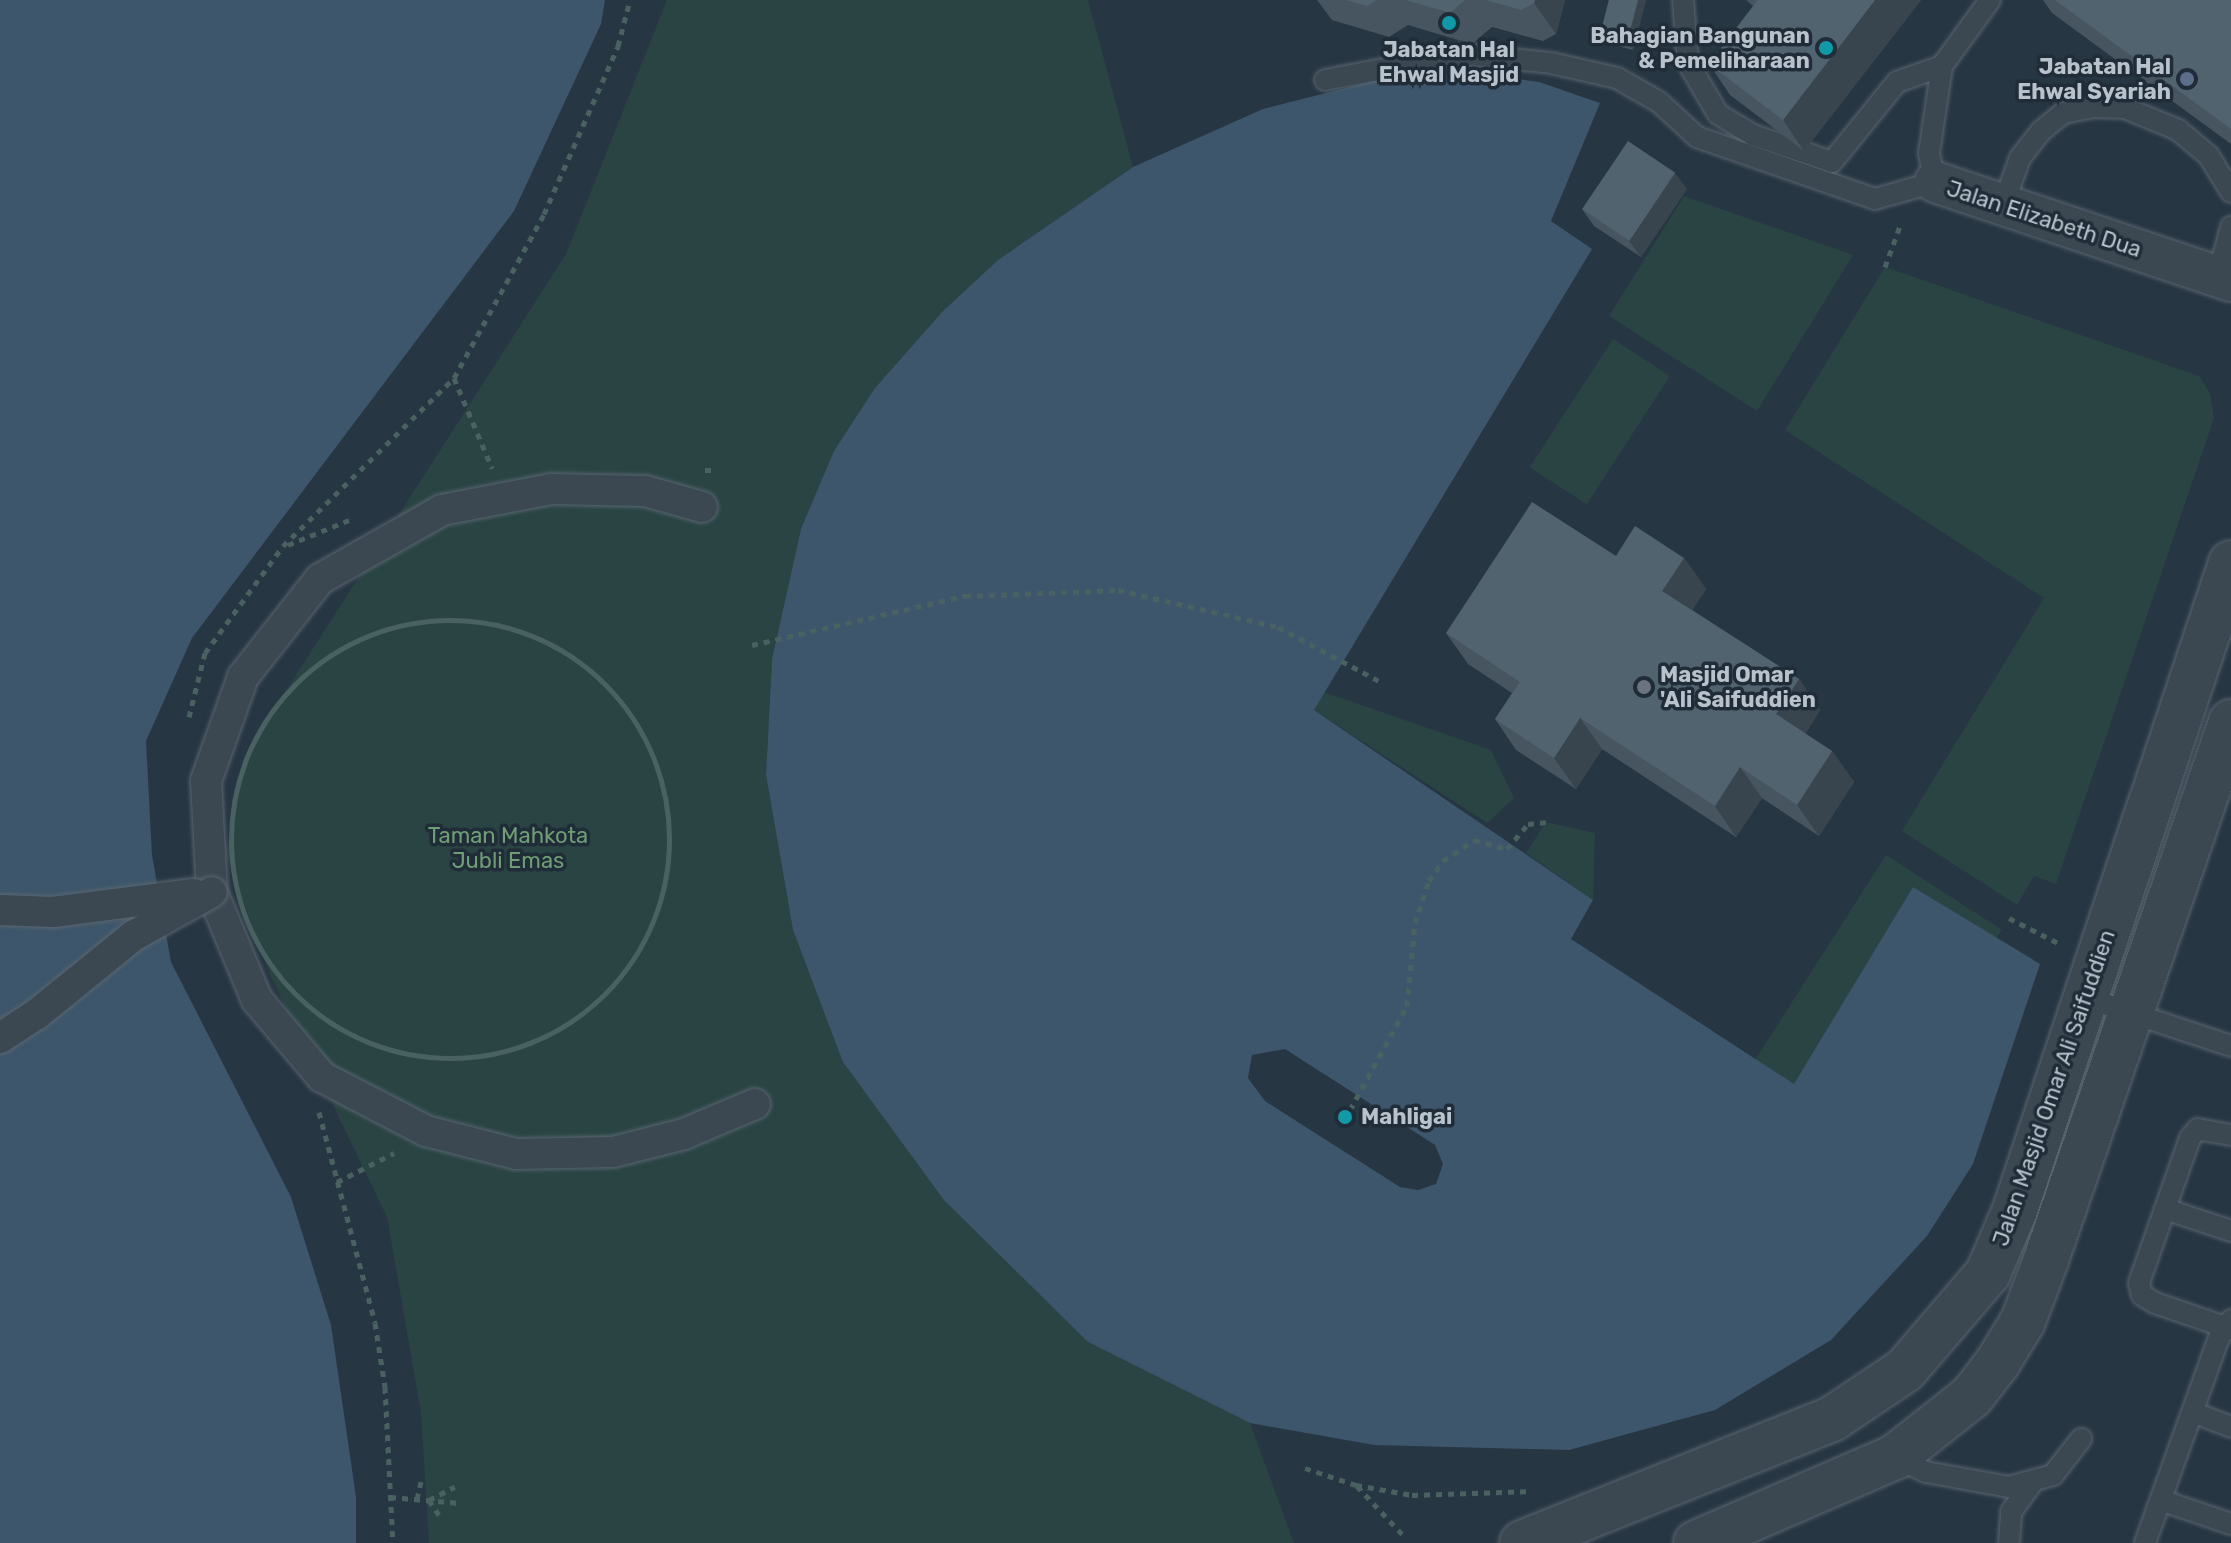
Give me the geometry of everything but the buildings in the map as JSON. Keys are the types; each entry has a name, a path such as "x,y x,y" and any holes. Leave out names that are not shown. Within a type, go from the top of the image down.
{"street":[{"name":"Jalan Elizabeth Dua","path":"1923,185 2003,206 2224,279"},
{"path":"702,507 645,491 551,489 442,510 320,579 243,677 206,781 212,892 257,1000 322,1077 426,1131 516,1154 613,1152 684,1134 755,1104"},
{"name":"Jalan Masjid Omar Ali Saifuddien","path":"1522,1543 1832,1419 1905,1370 1988,1273 2015,1210 2231,563"},
{"path":"1696,1543 1895,1457 1972,1396 2023,1321 2231,722"},
{"path":"0,910 53,912 212,892"},
{"path":"0,1038 37,1014 133,936 212,892"}],"lane":[{"path":"1683,0 1688,63 1718,114 1753,135 1832,162 1897,82 1942,66"},
{"path":"1325,80 1463,54 1551,63 1617,78 1659,102 1697,137 1875,199 1923,185 1942,66 1990,0"},
{"path":"2003,206 2020,158 2041,131 2063,113 2094,107 2125,108 2178,130 2209,156 2231,192"},
{"path":"2224,279 2231,227"},
{"path":"2086,998 2231,1046"},
{"path":"2145,1543 2229,1325 2142,1295 2139,1283 2198,1129 2231,1135"},
{"path":"2165,1209 2231,1231"},
{"path":"2195,1413 2231,1427"},
{"path":"1895,1457 1926,1472 1979,1486 2032,1483 2053,1475 2081,1439"},
{"path":"2009,1543 2011,1512 2032,1483"},
{"path":"1753,1543 1807,1497"},
{"path":"2163,1501 2231,1524"}],"path":[{"path":"187,722 205,653 283,546 454,378 544,214 618,46 630,0"},
{"path":"1885,267 1923,185"},
{"path":"454,378 493,469"},
{"path":"752,645 965,596 1118,590 1278,627 1381,682"},
{"path":"433,619 486,621 559,647 623,700 668,795 667,891 652,933 607,996 538,1043 425,1059 348,1035 312,1012 261,954 230,867 234,789 268,712 351,641 433,619"},
{"path":"1350,1110 1407,1006 1415,923 1429,881 1443,861 1474,840 1507,849 1528,824 1546,822"},
{"path":"2009,918 2070,950"},
{"path":"317,1107 375,1323 385,1387 393,1543"},
{"path":"337,1182 406,1147"},
{"path":"1305,1468 1356,1485 1412,1495 1468,1497 1541,1489"},
{"path":"417,1499 421,1481"},
{"path":"1356,1485 1403,1535"},
{"path":"429,1500 455,1487"},
{"path":"390,1497 460,1503"},
{"path":"429,1500 439,1515"}],"green space":[{"name":"Taman Mahkota Jubli Emas","path":"667,0 1088,0 1133,167 998,260 943,311 875,388 801,529 772,659 766,776 793,930 1088,1342 1250,1423 1294,1543 429,1543 421,1413 387,1217 270,975 226,854 244,756 566,254"},
{"path":"1684,196 1853,255 1757,411 1609,316"},
{"path":"1885,267 2199,376 2210,393 2214,418 2056,884 2034,876 2017,905 1902,831 2044,598 1785,430"},
{"path":"1613,339 1670,376 1587,504 1530,467"},
{"path":"1324,692 1491,750 1514,798 1487,823 1314,710"},
{"path":"1546,822 1595,833 1593,900 1526,853"},
{"path":"1886,855 2002,930 1995,940 1913,887 1795,1085 1755,1060"}],"water":[{"path":"0,0 605,0 601,24 514,211 192,638 146,741 152,855 171,962 291,1197 331,1325 356,1497 356,1543 0,1543"},
{"path":"1474,73 1539,82 1600,103 1551,221 1592,249 1314,710 1593,900 1571,939 1794,1084 1913,887 2040,964 1973,1164 1927,1236 1831,1340 1715,1410 1569,1450 1374,1445 1250,1423 1088,1342 944,1200 843,1062 793,930 766,775 772,659 801,529 834,451 875,388 943,311 998,260 1133,167 1263,109 1385,78","holes":["1285,1049 1435,1145 1443,1164 1436,1184 1418,1190 1400,1187 1265,1101 1248,1078 1252,1055"]}],"place":[{"name":"Jabatan Hal Ehwal Masjid","path":"1449,23"},
{"name":"Bahagian Bangunan & Pemeliharaan","path":"1826,48"},
{"name":"Jabatan Hal Ehwal Syariah","path":"2187,79"},
{"name":"Masjid Omar 'Ali Saifuddien","path":"1644,687"},
{"name":"Mahligai","path":"1345,1117"}]}
